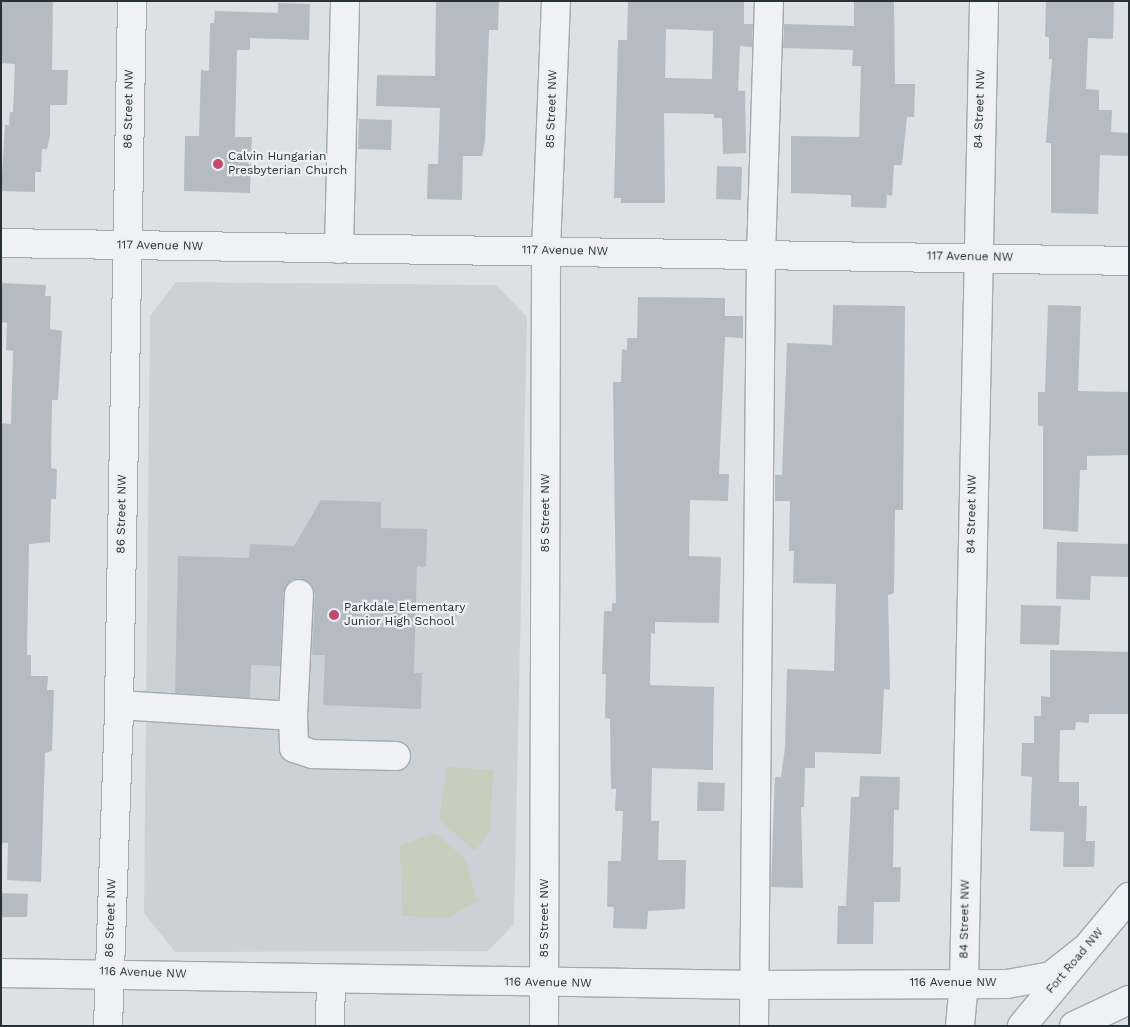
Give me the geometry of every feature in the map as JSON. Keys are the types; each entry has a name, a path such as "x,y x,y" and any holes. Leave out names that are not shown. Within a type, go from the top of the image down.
{"street":[{"name":"86 Street NW","path":"108,1026 119,705 132,1"},
{"path":"339,249 345,1"},
{"name":"85 Street NW","path":"544,1026 546,250 556,1"},
{"path":"754,1026 761,256 769,1"},
{"name":"84 Street NW","path":"960,1026 964,982 976,256 984,1"},
{"name":"117 Avenue NW","path":"1,243 339,249 546,250 761,256 976,256 1129,261"},
{"path":"299,594 293,716 294,748 313,754 396,756"},
{"path":"119,705 293,716"},
{"name":"Fort Road NW","path":"1022,1026 1129,897"},
{"name":"116 Avenue NW","path":"1,973 109,972 331,980 755,986 964,982 1007,984 1051,976 1085,949"},
{"path":"330,1026 331,980"},
{"path":"1074,1026 1129,1000"}],"shaded area":[{"name":"Parkdale Elementary Junior High School","path":"176,282 496,285 527,317 514,924 488,951 175,952 144,913 150,316"}],"green space":[{"path":"447,767 493,770 490,831 475,851 439,819"},
{"path":"435,833 465,858 477,901 448,918 402,916 400,845"}],"building":[{"path":"1,1 53,1 52,70 68,70 67,105 50,105 50,136 47,149 42,149 41,172 35,172 35,192 1,191 5,125 9,125 10,112 13,112 15,64 1,63"},
{"path":"436,1 499,1 498,30 489,30 485,142 482,156 463,156 462,200 427,199 428,164 438,164 440,108 376,106 377,75 435,76"},
{"path":"628,1 744,1 744,24 753,24 752,47 740,46 738,91 745,91 746,153 723,154 722,118 714,118 714,114 664,113 665,203 621,203 621,198 614,198 618,40 627,40","holes":["666,29 713,31 712,79 665,78"]},
{"path":"854,1 894,1 895,84 915,84 914,117 907,117 902,165 894,165 892,196 887,195 886,208 851,207 851,195 791,193 791,136 859,137 861,66 852,66 853,50 783,48 784,24 854,26"},
{"path":"1046,1 1114,1 1113,39 1088,38 1086,89 1099,90 1099,110 1112,110 1111,132 1129,133 1129,156 1100,155 1098,214 1051,213 1051,143 1046,143 1052,59 1049,59 1049,37 1045,37"},
{"path":"278,3 310,4 309,40 250,38 250,50 237,50 235,137 252,137 250,193 184,191 185,136 199,136 201,70 209,71 210,23 214,23 215,11 278,13"},
{"path":"359,119 392,120 391,150 358,149"},
{"path":"717,166 742,167 741,200 716,199"},
{"path":"1,283 46,285 45,296 51,296 50,329 62,331 58,400 52,400 51,468 57,469 56,499 51,499 50,542 29,544 27,655 31,655 31,676 48,676 47,690 54,690 52,751 45,753 41,882 7,880 8,843 2,843 1,423 11,424 13,351 6,350 7,323 1,322"},
{"path":"638,297 725,298 725,316 743,316 743,338 725,337 719,474 729,474 728,501 690,500 689,556 721,557 719,623 655,622 655,634 651,633 650,685 714,687 713,770 652,768 651,821 659,821 658,860 686,860 685,909 648,911 647,929 613,928 614,907 607,907 608,861 621,861 623,811 615,811 616,789 611,789 610,719 605,718 606,674 602,674 604,611 612,611 612,603 616,603 613,382 621,382 622,349 627,350 627,338 637,338"},
{"path":"833,305 905,306 903,510 895,510 894,593 888,595 890,690 884,689 881,754 815,752 815,768 805,768 804,807 801,807 803,888 771,887 775,777 781,777 785,748 787,669 834,671 836,584 793,583 794,551 789,551 790,501 775,501 775,475 782,475 787,343 832,345"},
{"path":"1048,305 1081,306 1078,391 1129,392 1129,455 1087,456 1087,470 1080,470 1078,532 1043,529 1043,426 1038,426 1038,392 1045,392"},
{"path":"321,500 381,502 381,528 427,529 426,567 417,566 414,673 422,673 421,709 323,705 325,655 312,655 315,594 313,586 300,578 291,580 283,593 280,666 251,665 250,698 175,693 178,556 249,558 250,544 294,546"},
{"path":"1057,542 1129,544 1129,577 1091,576 1090,600 1056,599"},
{"path":"1021,605 1061,606 1059,645 1020,644"},
{"path":"1050,650 1129,652 1129,714 1089,714 1089,723 1076,722 1075,730 1060,730 1059,782 1079,782 1079,806 1087,806 1086,841 1095,841 1094,867 1063,867 1064,832 1030,831 1032,777 1021,776 1022,743 1034,743 1034,716 1041,716 1041,696 1050,697"},
{"path":"860,776 900,777 899,810 894,810 893,867 901,867 900,902 874,902 873,944 837,944 838,906 846,906 851,797 859,797"},
{"path":"698,782 725,783 724,811 697,811"},
{"path":"1,893 28,894 27,917 1,917"}],"place":[{"name":"Calvin Hungarian Presbyterian Church","path":"218,164"},
{"name":"Parkdale Elementary Junior High School","path":"334,615"}]}
